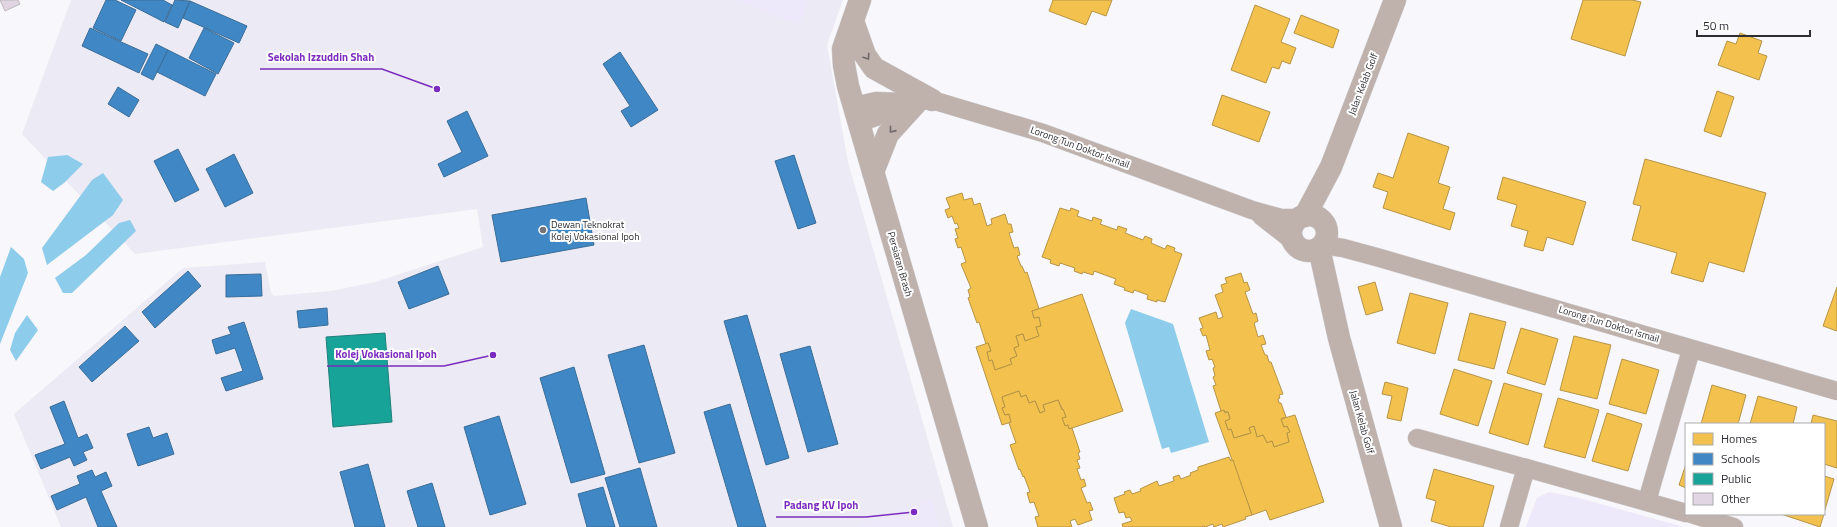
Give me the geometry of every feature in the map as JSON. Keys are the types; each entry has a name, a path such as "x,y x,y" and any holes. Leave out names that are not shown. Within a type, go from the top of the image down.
{"street":[{"name":"Persiaran Brash","path":"860,0 843,49 845,72 856,115 977,527"},
{"name":"Jalan Kelab Golf","path":"1391,527 1311,234 1331,167 1395,0"},
{"path":"853,22 864,55 874,68 918,101"},
{"path":"856,115 887,112 918,101"},
{"path":"873,172 888,134 918,101"},
{"name":"Lorong Tun Doktor Ismail","path":"918,101 1043,133 1252,210 1311,234 1343,243 1380,258 1595,320 1691,350 1837,391"},
{"path":"1647,501 1691,350"},
{"path":"1417,438 1685,513"},
{"path":"1509,527 1526,468"},
{"path":"1694,515 1734,527"}],"shaded area":[{"path":"71,0 843,0 827,45 848,162 953,527 61,527 14,414 183,268 265,262 271,293 274,296 331,291 375,282 483,247 477,209 135,254 22,134"},
{"path":"734,0 809,0 799,24"},
{"path":"1549,492 1579,498 1684,527 1526,527 1537,498"},
{"path":"931,498 939,527 856,527"}],"water":[{"path":"67,155 83,164 64,183 53,191 41,182 48,157"},
{"path":"103,173 123,200 113,215 47,265 42,248 92,180"},
{"path":"130,220 136,231 72,293 63,293 55,278 86,255 119,223"},
{"path":"11,247 24,259 28,273 0,344 0,277"},
{"path":"1131,309 1173,324 1209,442 1171,453 1169,447 1162,449 1125,323"},
{"path":"27,315 38,330 16,361 10,350 15,333"}],"building: Homes":[{"path":"1053,0 1112,0 1106,16 1092,11 1086,25 1049,11"},
{"path":"1583,0 1632,0 1641,2 1625,56 1571,39"},
{"path":"1255,5 1290,19 1281,42 1296,48 1290,64 1282,61 1279,69 1272,67 1266,83 1231,70"},
{"path":"1301,15 1339,30 1333,48 1294,33"},
{"path":"1740,33 1762,41 1758,53 1767,56 1759,80 1718,65 1727,41 1736,44"},
{"path":"1717,91 1734,97 1721,137 1704,131"},
{"path":"1222,95 1270,112 1259,142 1212,125"},
{"path":"1408,133 1449,147 1438,183 1450,187 1443,209 1455,213 1450,230 1383,208 1388,192 1373,187 1378,173 1393,178"},
{"path":"1645,159 1766,193 1744,272 1709,262 1703,282 1671,273 1677,253 1632,240 1641,206 1633,204"},
{"path":"1503,177 1586,202 1573,245 1547,237 1543,251 1524,246 1528,231 1511,226 1517,205 1497,199"},
{"path":"962,193 964,200 972,198 974,205 980,203 987,226 992,224 991,219 1005,214 1008,224 1011,224 1013,232 1009,233 1014,248 1018,247 1020,255 1017,256 1025,273 1027,272 1039,309 1032,311 1034,318 1039,317 1041,326 1036,327 1039,336 1025,341 1023,334 1016,336 1019,346 1014,348 1017,356 1010,359 1012,364 995,370 992,360 989,361 987,352 991,351 988,343 986,344 979,322 977,323 968,298 970,297 968,290 971,288 961,264 966,262 961,247 958,248 955,239 958,238 955,229 959,228 957,223 955,224 952,216 948,218 945,210 950,208 946,198"},
{"path":"1060,208 1070,211 1071,208 1079,211 1077,216 1092,221 1093,217 1102,220 1100,224 1117,230 1118,226 1127,229 1125,233 1143,240 1145,236 1152,239 1151,243 1165,249 1167,245 1175,248 1174,251 1182,254 1165,302 1157,300 1157,302 1147,299 1148,295 1134,290 1133,293 1124,290 1125,288 1114,284 1116,279 1094,271 1093,275 1083,272 1082,274 1074,271 1075,268 1060,263 1059,266 1050,263 1051,260 1042,257"},
{"path":"1241,273 1244,283 1247,282 1250,290 1245,292 1253,314 1256,313 1258,321 1254,323 1258,337 1263,335 1266,344 1261,345 1269,362 1271,362 1283,394 1279,395 1280,398 1278,399 1286,417 1281,419 1284,427 1287,426 1290,432 1287,433 1289,442 1274,447 1272,441 1267,443 1263,435 1257,437 1254,426 1249,428 1251,433 1234,438 1231,429 1228,430 1225,421 1230,419 1228,412 1221,411 1213,386 1216,385 1213,377 1215,376 1213,368 1215,367 1212,359 1209,360 1206,351 1210,350 1206,335 1203,336 1200,329 1203,328 1199,318 1216,312 1218,319 1223,317 1215,295 1223,292 1221,285 1227,283 1225,278"},
{"path":"1375,282 1383,310 1366,315 1358,287"},
{"path":"1837,287 1837,331 1823,326"},
{"path":"1410,293 1448,303 1435,354 1397,343"},
{"path":"1082,294 1123,411 1069,429 1068,425 1065,426 1062,418 1066,417 1058,400 1043,405 1045,411 1040,413 1035,401 1029,403 1026,395 1021,397 1019,391 1002,397 1005,407 1002,408 1005,415 1009,414 1011,422 1002,425 976,347 988,343 991,351 987,352 989,361 992,360 995,370 1012,364 1010,359 1017,356 1014,348 1019,346 1016,336 1023,334 1025,341 1039,336 1036,327 1041,326 1039,317 1034,318 1032,311"},
{"path":"1470,313 1506,322 1494,369 1458,360"},
{"path":"1521,328 1558,339 1545,385 1507,373"},
{"path":"1574,336 1611,345 1597,399 1560,390"},
{"path":"1622,359 1659,370 1646,414 1609,404"},
{"path":"1454,369 1492,381 1478,426 1440,414"},
{"path":"1385,382 1408,388 1401,421 1387,418 1392,396 1382,394"},
{"path":"1504,383 1542,394 1528,445 1489,433"},
{"path":"1712,385 1746,395 1738,423 1701,423"},
{"path":"1019,391 1021,397 1026,395 1029,403 1035,401 1040,413 1045,411 1043,405 1058,400 1066,417 1062,418 1065,426 1068,425 1069,429 1072,428 1080,452 1078,453 1080,459 1077,460 1080,468 1077,469 1081,480 1084,479 1086,486 1081,488 1087,503 1090,502 1093,510 1089,511 1092,520 1078,525 1075,519 1070,521 1072,527 1038,527 1035,517 1039,516 1034,502 1030,503 1027,493 1030,492 1024,476 1023,477 1020,469 1019,470 1010,445 1016,443 1009,423 1011,422 1009,414 1005,415 1002,408 1005,407 1002,397"},
{"path":"1758,396 1797,407 1793,423 1750,423"},
{"path":"1558,398 1599,410 1585,458 1544,447"},
{"path":"1224,410 1225,413 1228,412 1230,419 1225,421 1228,430 1231,429 1234,438 1251,433 1249,428 1254,426 1257,437 1263,435 1267,443 1272,441 1274,447 1289,442 1287,433 1290,432 1287,426 1284,427 1281,419 1295,415 1324,502 1270,520 1266,510 1252,515 1215,413"},
{"path":"1607,413 1642,424 1628,471 1592,461"},
{"path":"1813,415 1837,421 1837,468 1825,464 1825,423 1811,423"},
{"path":"1229,457 1231,461 1233,460 1252,515 1245,517 1246,519 1223,527 1222,524 1214,527 1213,524 1205,527 1123,527 1122,524 1132,521 1130,517 1126,518 1124,512 1119,513 1114,498 1125,494 1124,492 1130,490 1132,494 1141,491 1140,489 1157,481 1159,486 1174,481 1173,477 1179,475 1181,479 1191,475 1190,473 1198,470 1198,467"},
{"path":"1685,467 1685,488 1679,485"},
{"path":"1434,469 1494,486 1483,527 1451,527 1431,521 1436,501 1426,498"},
{"path":"1825,476 1834,479 1825,510"},
{"path":"1784,515 1824,515 1820,527"}],"building: Schools":[{"path":"106,0 115,0 136,10 121,41 93,28"},
{"path":"121,0 163,0 172,5 164,22"},
{"path":"175,0 190,1 178,28 165,22"},
{"path":"190,1 247,26 239,43 183,18"},
{"path":"90,28 148,54 139,73 82,46"},
{"path":"204,28 234,43 218,74 189,58"},
{"path":"156,44 168,50 153,80 141,74"},
{"path":"168,50 216,74 205,96 157,72"},
{"path":"620,52 658,110 631,127 621,111 630,106 603,64"},
{"path":"118,87 139,100 129,117 108,104"},
{"path":"467,111 488,156 444,177 438,164 462,152 447,121"},
{"path":"178,149 199,190 175,202 154,161"},
{"path":"234,154 253,193 225,207 206,169"},
{"path":"794,155 816,223 798,229 775,161"},
{"name":"Dewan Teknokrat Kolej Vokasional Ipoh","path":"586,198 594,245 501,262 492,215"},
{"path":"438,266 449,294 409,309 398,282"},
{"path":"188,271 201,286 155,328 142,312"},
{"path":"261,274 262,296 226,297 226,275"},
{"path":"327,308 328,325 299,328 297,311"},
{"path":"747,315 789,458 766,465 724,321"},
{"path":"244,322 263,379 226,391 221,378 243,371 235,348 216,354 212,340 231,334 228,327"},
{"path":"125,326 139,341 92,382 79,367"},
{"path":"644,345 675,453 639,463 608,355"},
{"path":"810,346 838,444 808,452 780,354"},
{"path":"574,367 605,474 571,483 540,378"},
{"path":"64,401 78,438 87,434 93,448 83,452 87,460 74,466 70,457 41,469 35,455 65,444 50,407"},
{"path":"730,404 766,527 738,527 704,412"},
{"path":"499,416 526,504 490,515 464,427"},
{"path":"149,427 153,438 167,433 174,454 138,466 127,434"},
{"path":"368,464 385,527 355,527 340,472"},
{"path":"640,468 657,527 620,527 605,478"},
{"path":"92,470 95,477 106,472 112,486 101,491 117,527 98,527 86,497 57,510 51,496 80,484 77,476"},
{"path":"432,483 445,527 418,527 407,491"},
{"path":"603,487 615,527 587,527 578,494"}],"building: Public":[{"path":"385,333 392,422 333,427 326,337"}],"building: Other":[{"path":"0,0 18,0 20,4 5,11"}],"place":[{"name":"Sekolah Izzuddin Shah","path":"437,89"},
{"name":"Dewan Teknokrat Kolej Vokasional Ipoh","path":"543,230"},
{"name":"Kolej Vokasional Ipoh","path":"493,355"},
{"name":"Padang KV Ipoh","path":"914,512"}]}
